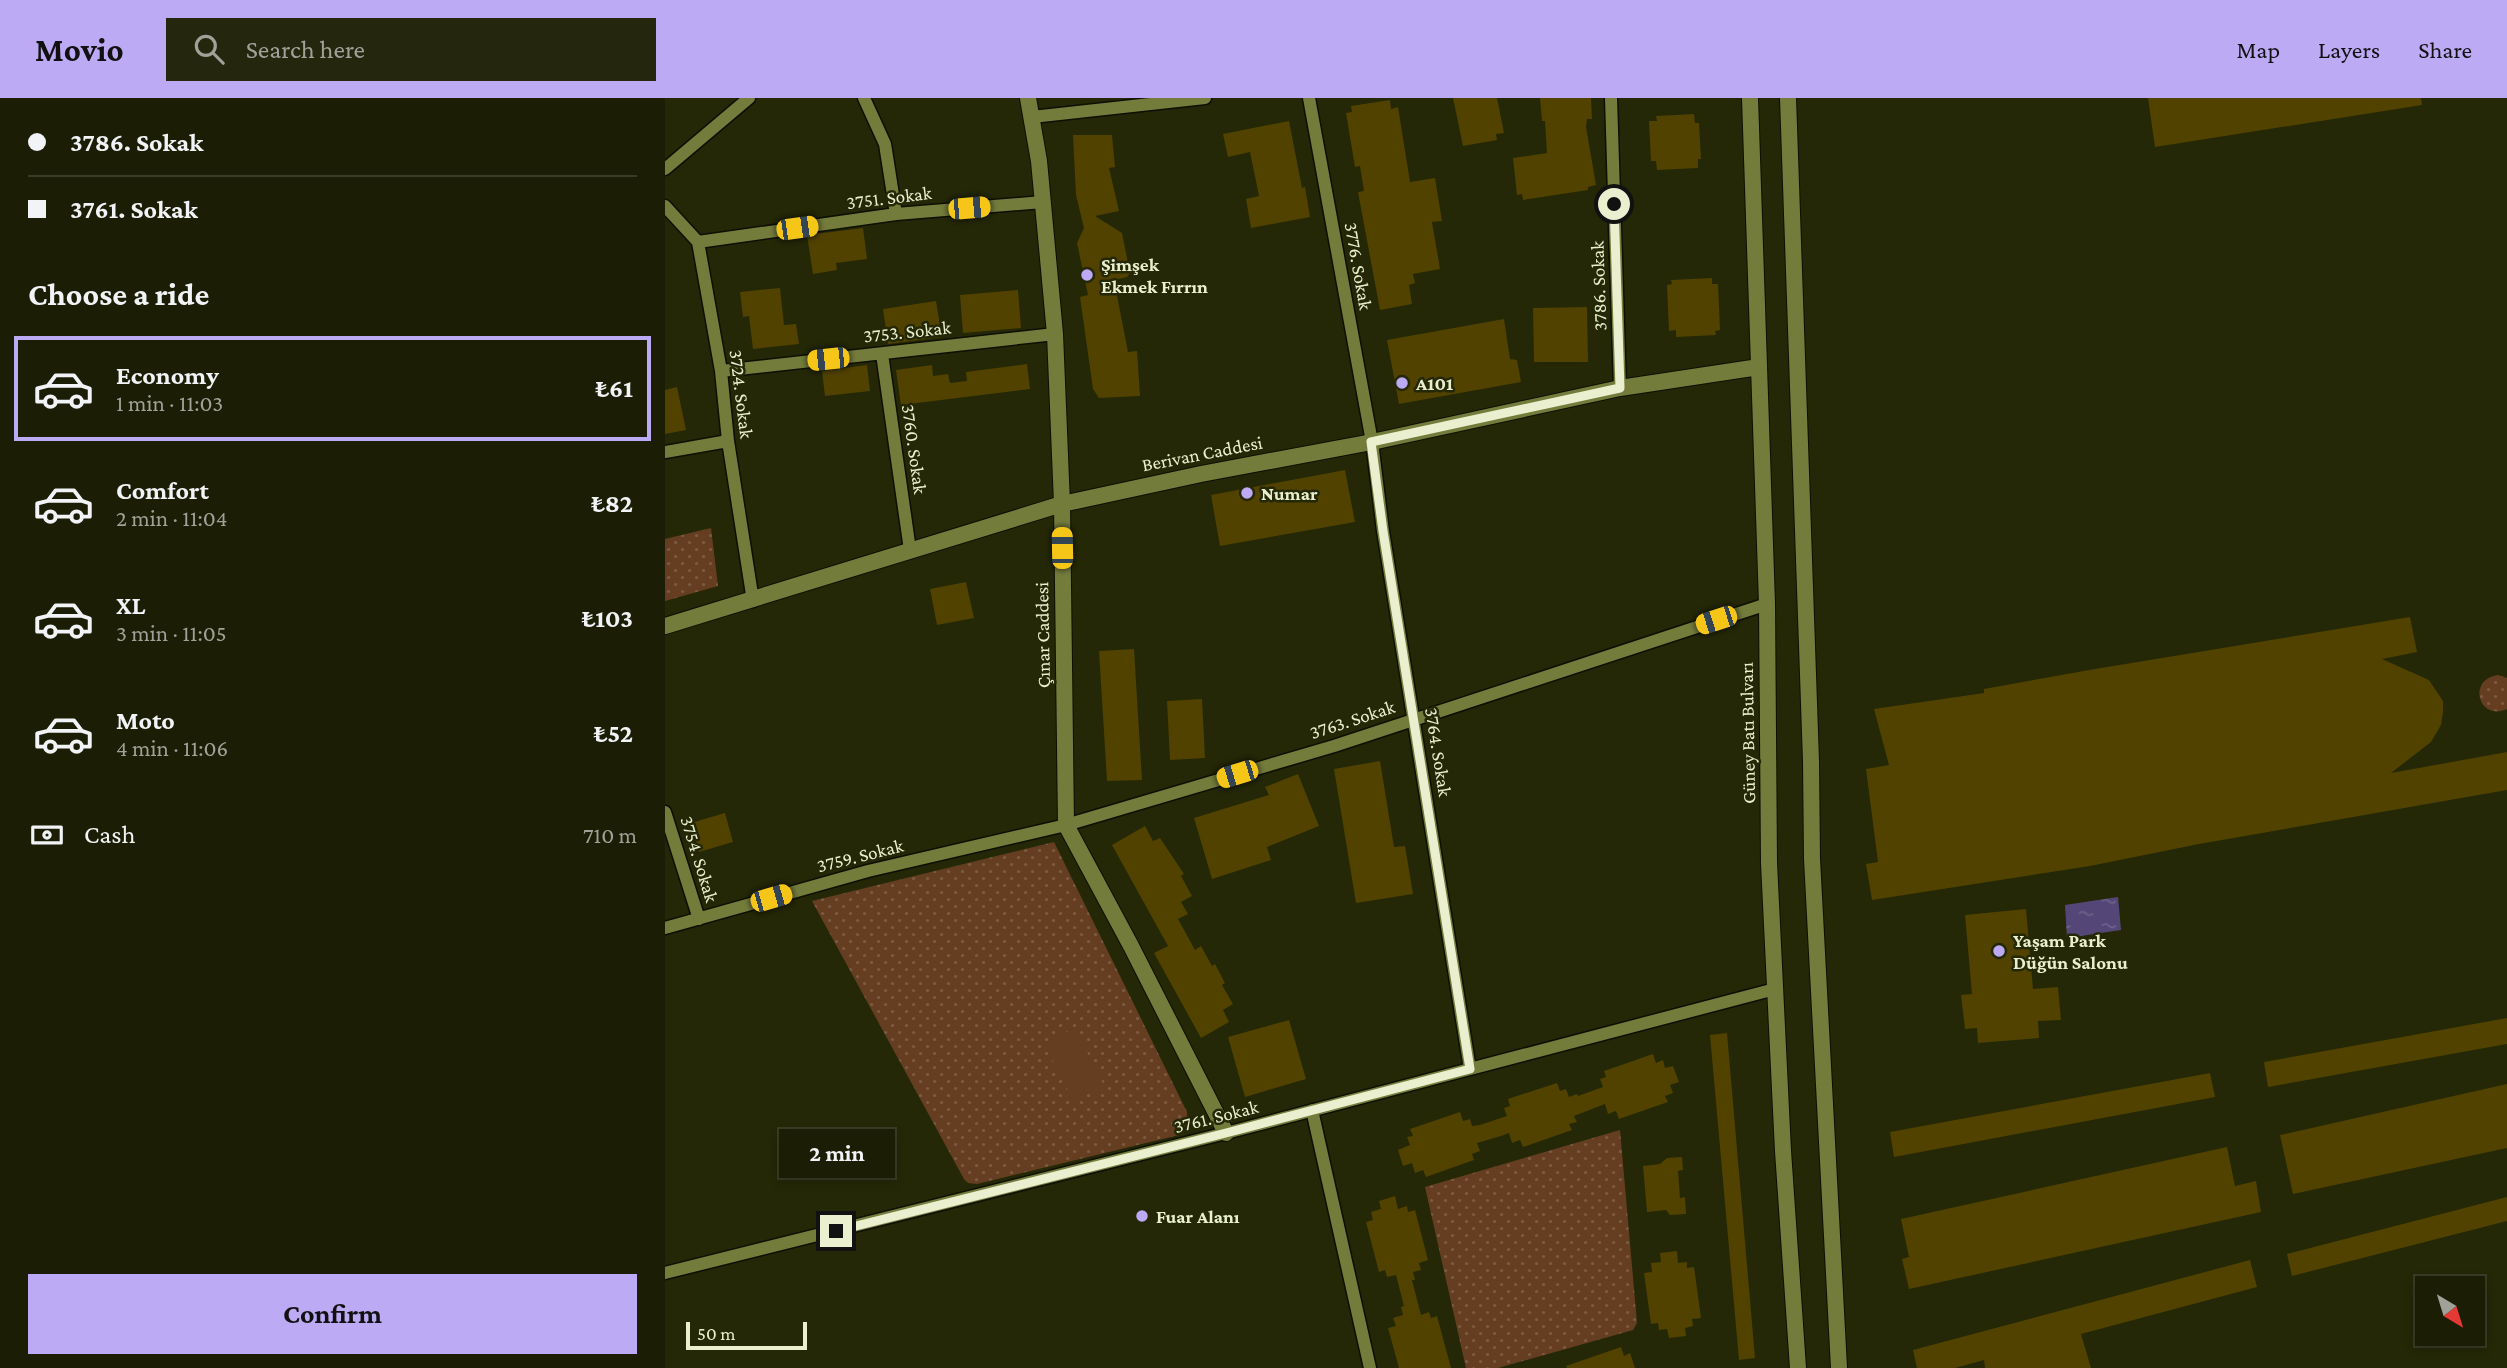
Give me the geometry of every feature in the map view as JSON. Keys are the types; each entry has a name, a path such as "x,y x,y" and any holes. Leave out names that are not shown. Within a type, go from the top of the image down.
{"street":[{"path":"665,169 749,98"},
{"path":"864,98 885,144 896,214"},
{"name":"Çınar Caddesi","path":"1028,98 1043,202 1055,334 1062,504 1066,825 1226,1133"},
{"path":"1032,117 1205,98"},
{"name":"3776. Sokak","path":"1309,98 1371,442"},
{"name":"3786. Sokak","path":"1611,98 1620,388"},
{"name":"Güney Batı Bulvarı","path":"1751,98 1767,604 1769,863 1783,1151 1798,1368"},
{"path":"1788,98 1811,747 1812,859 1839,1368"},
{"name":"3751. Sokak","path":"698,242 896,214 1043,202"},
{"path":"665,206 698,242"},
{"name":"3724. Sokak","path":"698,242 721,371 728,441 753,601"},
{"name":"3753. Sokak","path":"721,371 1055,334"},
{"name":"3760. Sokak","path":"882,354 911,550"},
{"name":"Berivan Caddesi","path":"665,626 1062,504 1371,442 1620,388 1759,367"},
{"path":"665,452 728,441"},
{"name":"3764. Sokak","path":"1371,442 1470,1069"},
{"name":"3763. Sokak","path":"1066,825 1334,746 1767,604"},
{"name":"3754. Sokak","path":"665,812 699,919"},
{"name":"3759. Sokak","path":"665,928 868,872 1066,825"},
{"name":"3761. Sokak","path":"665,1273 1226,1133 1775,989"},
{"path":"1312,1110 1370,1368"}],"shaded area":[{"path":"711,528 718,586 665,601 665,539"},
{"path":"2498,675 2507,678 2507,709 2489,710 2483,705 2480,691 2488,678"},
{"path":"1054,842 1187,1112 1188,1125 1183,1134 977,1184 968,1183 812,901"},
{"path":"1075,1028 1104,1086 1073,1101 1044,1043"},
{"path":"1620,1130 1637,1323 1633,1330 1498,1368 1466,1368 1425,1187"}],"water":[{"path":"2118,897 2121,930 2067,938 2065,905"}],"building":[{"path":"1453,98 1497,98 1504,133 1496,134 1497,140 1463,146"},
{"path":"1540,98 1591,98 1592,119 1587,119 1586,127 1596,185 1588,187 1588,190 1523,200 1522,194 1517,195 1513,158 1547,153"},
{"path":"2148,98 2421,98 2422,105 2155,147"},
{"path":"1390,100 1391,109 1398,107 1410,182 1435,178 1442,221 1432,222 1440,269 1413,274 1415,283 1409,285 1412,304 1380,310 1358,192 1364,191 1360,166 1355,167 1346,113 1352,112 1351,106"},
{"path":"1694,114 1695,123 1699,123 1701,159 1698,159 1698,168 1657,170 1656,161 1651,161 1649,121 1657,121 1656,116"},
{"path":"1289,121 1310,217 1251,228 1246,199 1259,196 1250,152 1228,157 1223,134"},
{"path":"1073,135 1112,135 1115,167 1109,168 1119,211 1095,216 1122,233 1130,273 1127,277 1114,280 1128,352 1137,351 1140,396 1099,398 1093,389 1080,297 1088,295 1077,243 1084,228 1076,195"},
{"path":"863,228 867,259 836,263 837,270 813,274 807,235"},
{"path":"1712,278 1712,284 1718,284 1720,330 1715,331 1716,335 1676,337 1676,330 1669,331 1667,285 1672,284 1671,280"},
{"path":"780,288 784,325 796,324 799,344 753,349 749,316 743,317 740,292"},
{"path":"1018,290 1021,328 963,333 960,295"},
{"path":"936,301 942,337 888,344 883,309"},
{"path":"1587,307 1588,362 1534,362 1533,308"},
{"path":"1504,319 1510,359 1517,360 1521,382 1399,404 1387,340"},
{"path":"1027,364 1030,389 901,405 896,370 932,365 933,376 948,374 950,383 967,381 966,372"},
{"path":"867,365 870,391 825,396 822,371"},
{"path":"677,387 686,430 665,434 665,390"},
{"path":"1345,470 1355,522 1220,546 1211,495"},
{"path":"966,582 974,618 937,625 930,589"},
{"path":"2410,617 2417,652 2382,659 2429,680 2443,701 2443,712 2441,725 2431,742 2391,773 2507,752 2507,790 2090,866 1872,900 1866,864 1878,862 1866,769 1889,765 1874,709 1984,693 1984,689 2095,669"},
{"path":"1134,649 1142,780 1107,781 1099,651"},
{"path":"1202,699 1205,758 1170,760 1167,701"},
{"path":"1380,761 1394,847 1405,846 1413,894 1356,903 1334,769"},
{"path":"1298,774 1319,826 1267,847 1271,860 1212,879 1194,818 1269,795 1265,787"},
{"path":"725,813 733,842 699,852 691,823"},
{"path":"1145,826 1153,841 1160,838 1184,874 1181,876 1192,896 1181,902 1188,914 1178,919 1195,950 1201,946 1212,966 1215,964 1225,983 1222,985 1233,1004 1223,1010 1229,1022 1201,1038 1154,953 1168,946 1112,845"},
{"name":"Yaşam Park Düğün Salonu","path":"2026,909 2033,989 2058,987 2061,1020 2038,1021 2039,1038 1978,1043 1977,1028 1965,1029 1961,995 1972,994 1965,915"},
{"path":"2507,1018 2507,1044 2268,1087 2264,1062"},
{"path":"1289,1020 1306,1079 1245,1097 1228,1037"},
{"path":"1727,1033 1755,1358 1739,1360 1710,1035"},
{"path":"1653,1054 1656,1063 1663,1060 1665,1068 1673,1066 1679,1082 1670,1085 1673,1093 1665,1096 1668,1102 1619,1119 1616,1111 1608,1114 1605,1104 1574,1116 1577,1122 1569,1124 1572,1130 1523,1147 1520,1140 1512,1143 1509,1133 1477,1143 1480,1151 1472,1154 1474,1160 1426,1177 1423,1170 1415,1173 1412,1163 1403,1166 1398,1150 1410,1145 1407,1137 1413,1136 1410,1129 1460,1112 1463,1121 1470,1119 1472,1126 1480,1125 1507,1116 1504,1108 1510,1106 1508,1099 1557,1083 1560,1091 1566,1089 1569,1097 1578,1096 1603,1087 1600,1079 1606,1077 1604,1071"},
{"path":"2210,1073 2215,1097 1894,1157 1890,1132"},
{"path":"2507,1084 2507,1148 2293,1194 2280,1135"},
{"path":"2227,1147 2235,1186 2256,1181 2261,1212 1909,1289 1902,1259 1909,1257 1901,1219"},
{"path":"1682,1157 1683,1170 1678,1171 1680,1198 1685,1197 1686,1214 1670,1215 1666,1210 1647,1212 1643,1166 1660,1164 1667,1158"},
{"path":"1395,1196 1398,1209 1407,1206 1408,1212 1415,1210 1428,1260 1419,1263 1421,1270 1413,1272 1415,1280 1412,1280 1421,1315 1429,1312 1431,1318 1437,1316 1451,1368 1399,1368 1388,1328 1396,1326 1393,1318 1403,1315 1401,1307 1404,1306 1396,1275 1387,1277 1385,1270 1379,1272 1366,1222 1373,1220 1371,1212 1381,1209 1379,1201"},
{"path":"2507,1197 2507,1221 2292,1276 2287,1254"},
{"path":"1677,1251 1678,1263 1687,1262 1687,1268 1694,1267 1701,1318 1692,1319 1693,1326 1685,1328 1686,1336 1669,1338 1667,1329 1659,1330 1658,1323 1651,1324 1644,1273 1652,1272 1651,1263 1661,1262 1660,1253"},
{"path":"2250,1260 2257,1287 2081,1334 2091,1368 1985,1368 1984,1360 1955,1368 1917,1368 1913,1350"},
{"path":"1621,1347 1624,1356 1630,1353 1635,1368 1566,1366"}],"place":[{"name":"Şimşek Ekmek Fırrın","path":"1087,275"},
{"name":"A101","path":"1402,383"},
{"name":"Numar","path":"1247,493"},
{"name":"Yaşam Park Düğün Salonu","path":"1999,951"},
{"name":"Fuar Alanı","path":"1142,1216"}],"route":[{"path":"836,1231 1470,1069 1371,442 1620,388 1614,204"}]}
